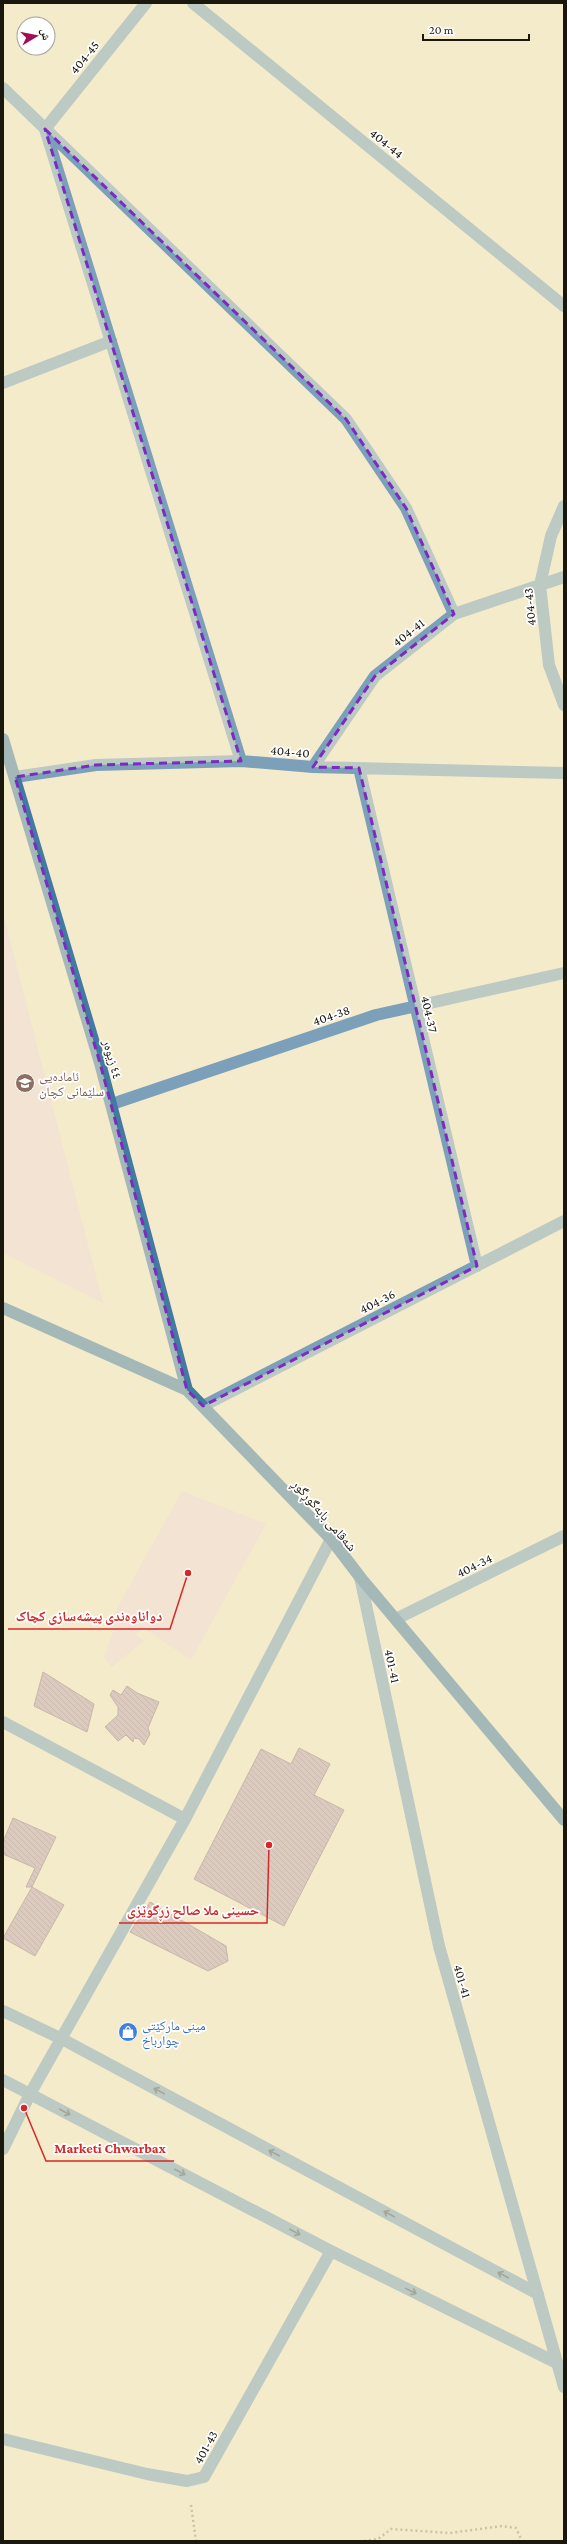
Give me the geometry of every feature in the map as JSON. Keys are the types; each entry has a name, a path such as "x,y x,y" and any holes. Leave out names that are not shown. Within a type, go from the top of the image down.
{"street":[{"name":"404-45","path":"45,129 146,3"},
{"name":"404-44","path":"193,3 564,306"},
{"path":"3,88 346,419 406,508 454,614"},
{"path":"45,129 241,761"},
{"path":"3,383 110,340"},
{"name":"404-43","path":"564,506 551,536 540,585 549,665 564,706"},
{"name":"404-41","path":"313,767 375,676 454,614 564,576"},
{"name":"٤٤ زیوەر","path":"3,739 112,1104 187,1390"},
{"name":"404-40","path":"15,777 96,765 241,761 313,767 564,774"},
{"name":"404-37","path":"359,768 414,1006 477,1266"},
{"name":"404-38","path":"112,1104 376,1015 564,973"},
{"name":"404-36","path":"203,1406 564,1221"},
{"name":"شەقامی بابەگوڕگوڕ","path":"3,1308 187,1390 331,1539 360,1577 564,1820"},
{"name":"404-34","path":"396,1619 564,1536"},
{"path":"3,2149 30,2094 185,1819 331,1539"},
{"name":"401-41","path":"360,1577 438,1946 564,2387"},
{"path":"3,1722 185,1819"},
{"path":"3,2011 62,2039 538,2294"},
{"path":"3,2080 330,2251 557,2363"},
{"name":"401-43","path":"3,2440 147,2474 187,2481 204,2477 330,2251"}],"path":[{"path":"187,2481 196,2541"},
{"path":"364,2541 378,2539 391,2529 450,2533 502,2526 516,2528 522,2541"}],"highlighted area":[{"path":"45,129 346,419 406,508 454,614 375,676 313,767 359,768 477,1266 203,1406 187,1390 100,1063 15,777 96,765 241,761"}],"shaded area":[{"name":"ئامادەیی سلێمانی کچان","path":"3,913 103,1303 3,1253"},
{"path":"182,1491 266,1524 191,1660 145,1629 135,1634 144,1641 112,1667 104,1657 114,1630 110,1621"}],"building":[{"path":"43,1672 94,1704 87,1732 34,1706"},
{"path":"127,1686 137,1693 159,1702 148,1728 150,1734 144,1745 139,1739 134,1738 133,1742 126,1735 118,1741 105,1727 118,1715 118,1707 110,1695 113,1690 121,1695"},
{"path":"299,1748 330,1764 314,1795 344,1810 284,1926 194,1879 261,1749 291,1764"},
{"path":"13,1818 56,1837 32,1887 26,1887 35,1868 3,1854 3,1842"},
{"path":"32,1887 64,1905 35,1956 3,1938"},
{"path":"150,1902 226,1946 228,1961 208,1971 130,1932"}],"place":[{"name":"ئامادەیی سلێمانی کچان","path":"25,1083"},
{"name":"دواناوەندی پیشەسازی کچاک","path":"188,1573"},
{"name":"حسینی ملا صالح زڕگوێزی","path":"269,1845"},
{"name":"مینی مارکێتی چوارباخ","path":"128,2032"},
{"name":"Marketi Chwarbax","path":"24,2108"}]}
